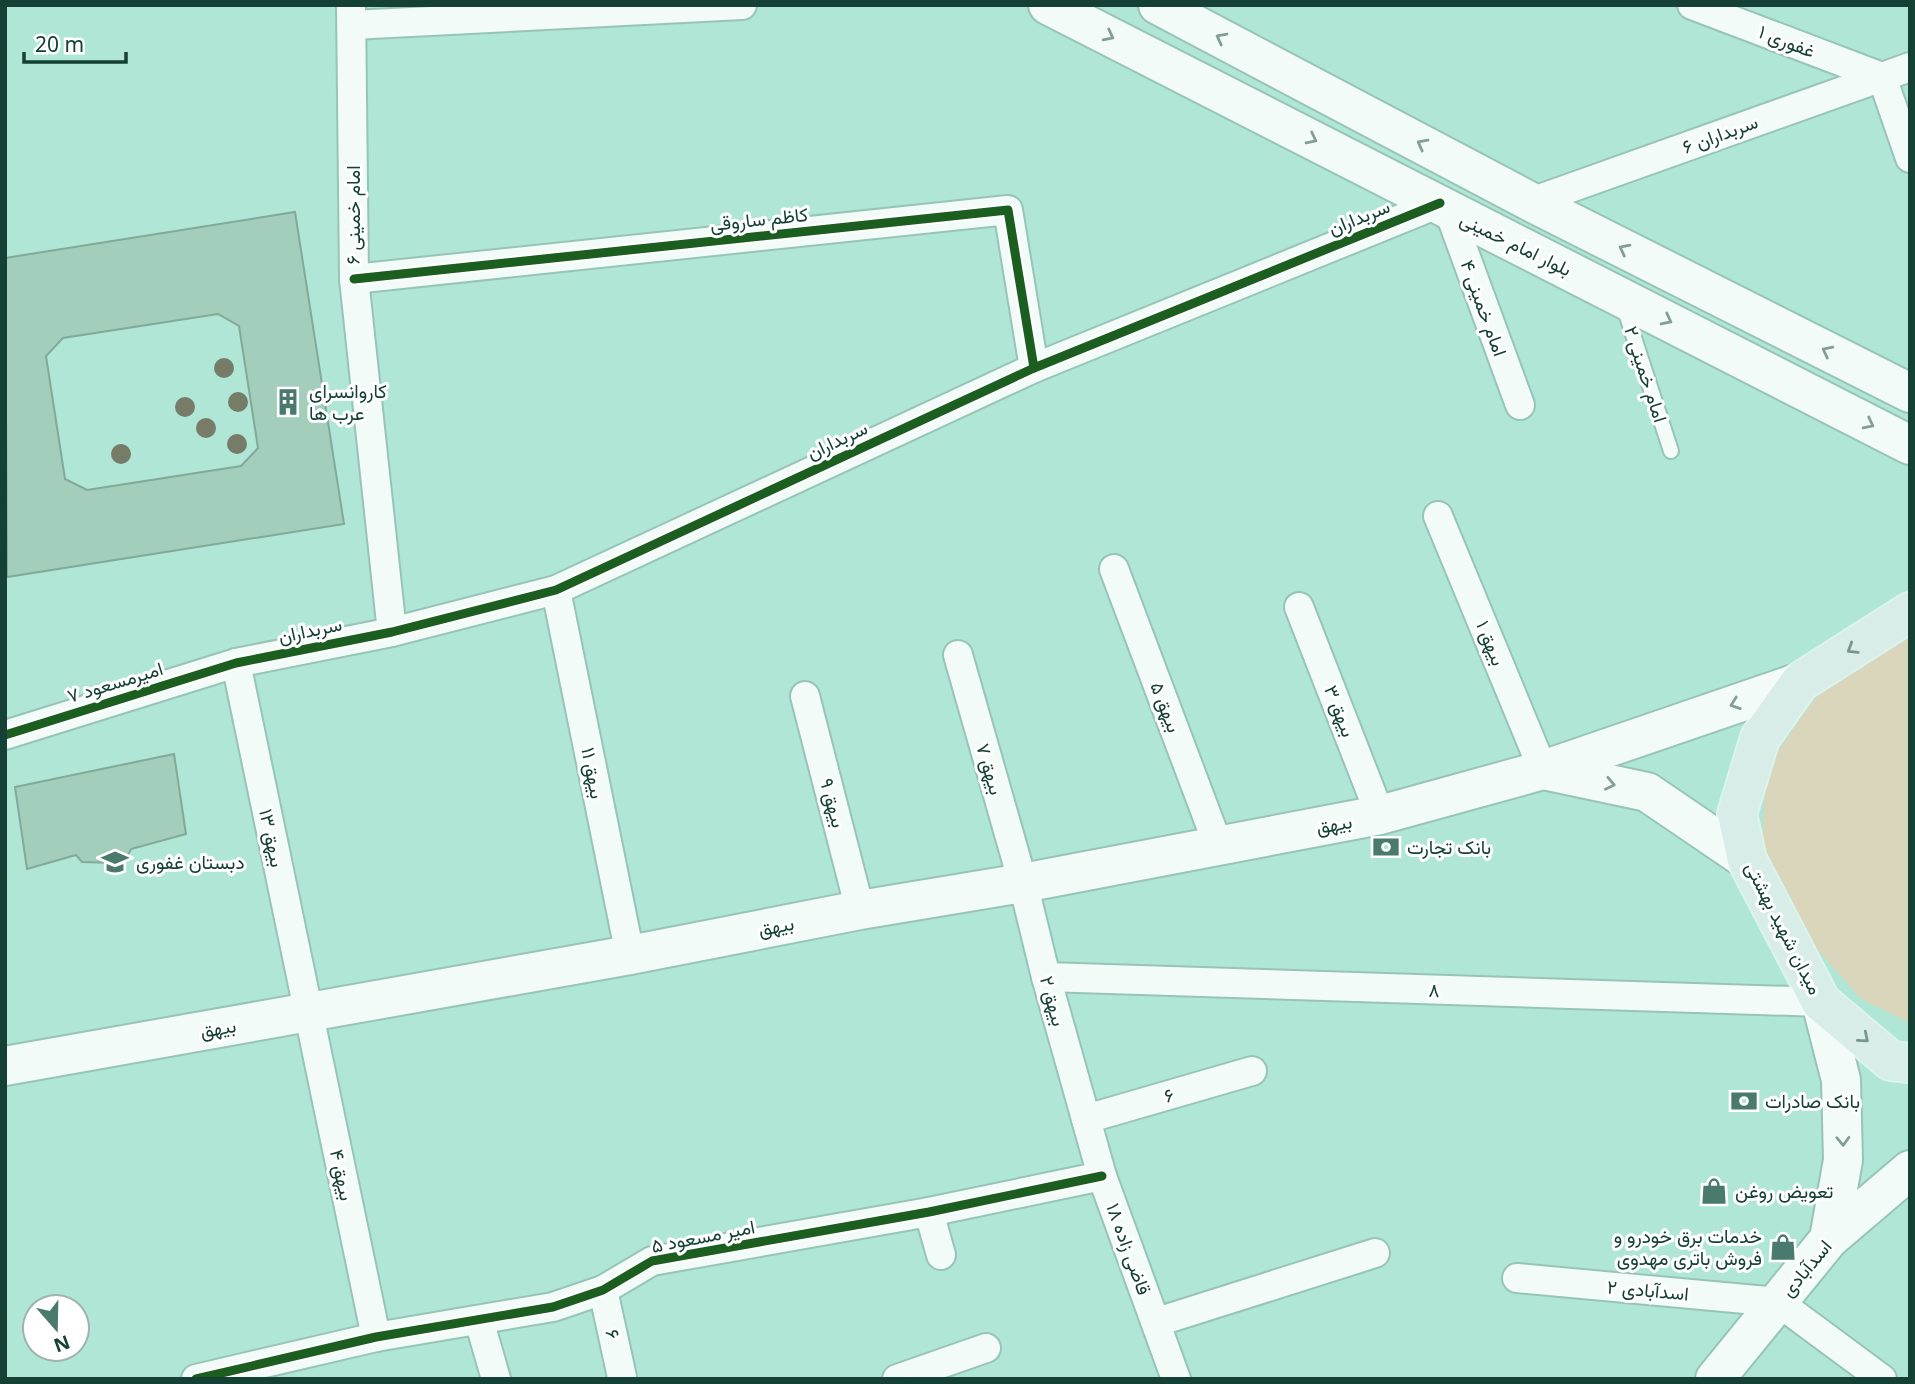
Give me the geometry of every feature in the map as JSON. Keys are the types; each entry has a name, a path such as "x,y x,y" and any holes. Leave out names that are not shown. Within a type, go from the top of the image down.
{"main road":[{"name":"بلوار امام خمینی","path":"1048,5 1910,445"},
{"path":"1179,10 1531,202 1910,393"},
{"path":"1719,347 1743,309"},
{"name":"میدان شهید بهشتی","path":"1910,612 1800,682 1760,738 1737,814 1747,860 1821,1002 1891,1061 1910,1063"},
{"name":"بیهق","path":"5,1066 629,955 1380,815 1543,770 1800,682"},
{"path":"1543,770 1647,792 1747,860"},
{"path":"1821,1002 1841,1080 1843,1160 1829,1239"},
{"name":"اسدآبادی","path":"1715,1379 1829,1239 1910,1170"}],"street":[{"path":"352,15 742,5"},
{"name":"غفوری ۱","path":"1692,5 1882,77"},
{"name":"امام خمینی ۶","path":"352,15 354,279 392,632"},
{"name":"سربداران ۶","path":"1531,202 1910,67"},
{"path":"1882,77 1910,158"},
{"name":"سربداران","path":"236,663 392,632 556,590 1034,368 1444,207"},
{"name":"امام خمینی ۴","path":"1444,207 1520,405"},
{"name":"کاظم ساروقی","path":"354,279 1008,210 1034,368"},
{"name":"بیهق ۱","path":"1438,516 1543,770"},
{"name":"بیهق ۵","path":"1114,569 1218,845"},
{"name":"بیهق ۱۱","path":"556,590 629,955"},
{"name":"بیهق ۳","path":"1299,607 1380,815"},
{"name":"بیهق ۷","path":"958,655 1023,883"},
{"name":"امیرمسعود ۷","path":"5,735 236,663"},
{"name":"بیهق ۱۳","path":"236,663 308,1013"},
{"name":"بیهق ۹","path":"805,696 860,910"},
{"name":"بیهق ۲","path":"1023,883 1086,1119"},
{"name":"۸","path":"1046,977 1821,1002"},
{"name":"بیهق ۴","path":"308,1013 376,1338"},
{"name":"۶","path":"1086,1119 1252,1072"},
{"name":"قاضی زاده ۱۸","path":"1086,1119 1102,1175 1176,1379"},
{"name":"امیر مسعود ۵","path":"196,1379 376,1338 553,1307 603,1290 652,1261 929,1212 1102,1175"},
{"path":"929,1212 941,1255"},
{"path":"1157,1322 1375,1253"},
{"name":"اسدآبادی ۲","path":"1517,1278 1778,1302"},
{"name":"۶","path":"603,1290 622,1377"},
{"path":"1778,1302 1882,1379"},
{"path":"479,1320 496,1379"},
{"path":"897,1379 986,1348"}],"lane":[{"name":"امام خمینی ۲","path":"1620,296 1671,451"}],"shaded area":[{"path":"1910,635 1910,1023 1861,999 1801,931 1762,853 1765,769 1821,689"}],"building":[{"name":"کاروانسرای عرب ها","path":"295,212 344,524 7,577 5,258","holes":["218,314 239,326 258,448 241,466 87,490 65,479 46,356 63,338"]},
{"path":"174,754 186,834 131,849 126,859 117,863 82,862 76,855 27,869 15,787"}],"cycle path":[{"path":"5,735 236,663 392,632 556,590 1034,368 1440,203"},
{"path":"354,279 1008,210 1034,368"},
{"path":"196,1379 376,1337 553,1307 603,1290 652,1261 929,1212 1102,1176"}],"place":[{"name":"کاروانسرای عرب ها","path":"288,402"},
{"name":"بانک تجارت","path":"1386,847"},
{"name":"دبستان غفوری","path":"115,862"},
{"name":"بانک صادرات","path":"1744,1101"},
{"name":"تعویض روغن","path":"1714,1191"},
{"name":"خدمات برق خودرو و فروش باتری مهدوی","path":"1783,1247"}]}
